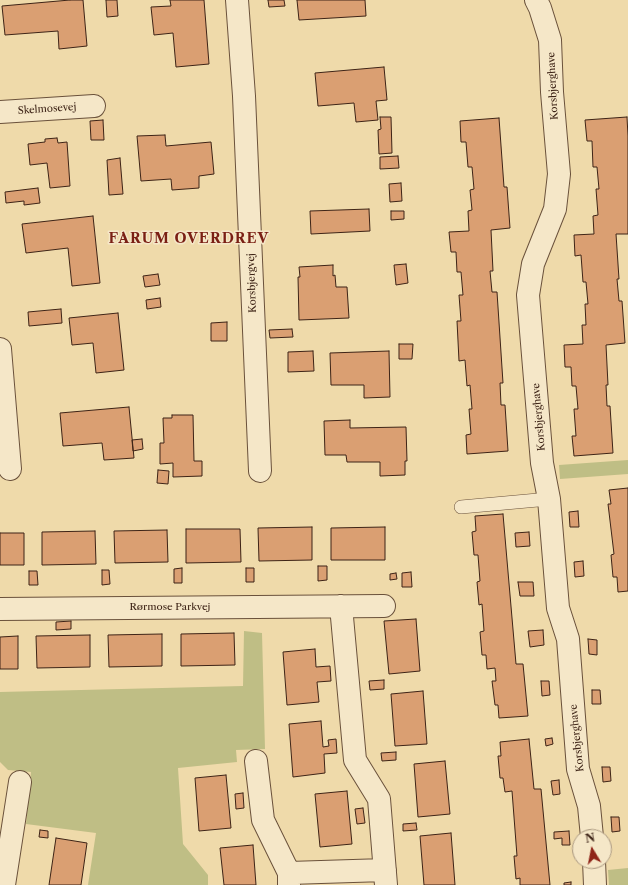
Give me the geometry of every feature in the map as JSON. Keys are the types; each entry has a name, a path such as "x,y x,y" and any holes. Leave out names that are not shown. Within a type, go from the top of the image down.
{"street":[{"name":"Korsbjergvej","path":"237,0 244,96 260,471"},
{"name":"Korsbjerghave","path":"536,0 550,40 552,92 559,174 555,209 533,264 528,295 542,463 549,499 558,608 568,639 578,769 590,806 591,829"},
{"name":"Skelmosevej","path":"0,112 94,106"},
{"path":"0,349 10,469"},
{"path":"256,761 263,820 289,879 386,877 379,798 354,760 341,606"},
{"name":"Rørmose Parkvej","path":"0,609 384,606"},
{"path":"4,885 20,782"},
{"path":"594,869 595,885"}],"lane":[{"path":"461,506 549,499"}],"shaded area":[{"path":"628,460 628,474 560,479 559,465"},
{"path":"244,631 262,633 265,749 236,750 237,762 178,768 183,844 208,875 208,885 88,885 96,833 26,824 31,772 8,770 0,762 0,692 243,686"},
{"path":"628,868 628,885 609,885 608,870"}],"building":[{"path":"83,0 87,46 59,49 58,31 5,35 2,6"},
{"path":"106,0 117,0 118,16 107,17"},
{"path":"170,0 204,0 209,64 176,67 173,33 154,35 151,7 171,6"},
{"path":"268,0 284,0 285,6 269,7"},
{"path":"297,0 365,0 366,16 299,20"},
{"path":"384,67 387,100 376,101 378,120 356,122 354,103 318,106 315,73"},
{"path":"380,117 391,117 392,153 379,154 378,130 381,129"},
{"path":"627,117 628,234 616,234 619,279 617,279 619,301 622,301 625,343 606,345 608,385 606,385 607,406 610,406 613,453 574,456 572,436 576,436 574,409 578,409 576,386 572,386 571,367 565,367 564,345 583,344 582,325 586,325 585,304 588,304 586,282 583,282 581,255 575,256 574,235 594,234 593,216 598,215 596,189 599,189 597,167 593,167 592,141 587,141 585,120"},
{"path":"499,118 504,187 507,187 510,228 491,230 493,271 490,271 492,292 497,292 503,383 500,383 501,405 505,405 508,451 467,454 466,435 471,434 469,409 472,409 470,385 467,386 465,360 459,361 457,321 461,321 459,295 463,295 461,272 457,272 456,252 451,252 449,232 469,231 468,211 472,210 470,190 474,189 472,167 468,167 466,142 461,142 460,121"},
{"path":"103,120 104,140 91,140 90,121"},
{"path":"165,135 166,146 211,142 214,174 199,176 199,188 172,190 171,179 141,181 137,136"},
{"path":"57,138 58,143 67,142 70,186 50,188 47,163 30,165 28,144 45,142 45,139"},
{"path":"398,156 399,168 380,169 380,157"},
{"path":"120,158 123,194 109,195 107,160"},
{"path":"401,183 402,201 390,202 389,184"},
{"path":"38,188 40,203 24,205 24,201 6,203 5,192"},
{"path":"369,209 370,231 311,234 310,211"},
{"path":"391,211 404,211 404,219 391,220"},
{"path":"93,216 100,283 72,286 68,248 26,253 22,224"},
{"path":"406,264 408,283 396,285 394,265"},
{"path":"333,265 333,276 335,275 336,287 347,287 349,318 299,320 299,267"},
{"path":"158,274 160,285 145,287 143,276"},
{"path":"160,298 161,307 147,309 146,300"},
{"path":"61,309 62,323 29,326 28,312"},
{"path":"118,313 124,370 96,373 93,343 72,345 69,318"},
{"path":"227,322 227,341 211,341 211,323"},
{"path":"292,329 293,337 270,338 269,330"},
{"path":"399,344 413,344 412,359 399,359"},
{"path":"313,351 314,371 288,372 288,352"},
{"path":"389,351 390,397 364,398 364,385 331,385 330,353"},
{"path":"129,407 134,458 104,460 102,443 63,446 60,413"},
{"path":"172,415 193,415 194,461 202,461 202,476 173,477 173,463 160,464 160,443 164,443 163,418 172,418"},
{"path":"350,420 350,428 406,427 407,461 405,461 405,475 380,476 380,462 347,462 346,455 325,455 324,421"},
{"path":"142,439 143,449 133,451 132,440"},
{"path":"158,470 169,471 168,484 157,483"},
{"path":"628,488 628,591 618,592 617,577 613,577 611,555 614,554 608,504 611,504 609,490"},
{"path":"578,511 579,527 570,527 569,512"},
{"path":"503,514 516,664 523,664 528,716 499,718 498,705 495,705 492,681 496,681 495,668 487,669 486,655 482,655 480,632 484,631 482,604 479,605 477,582 480,581 478,555 474,555 472,532 476,531 475,516"},
{"path":"312,527 312,560 259,561 258,528"},
{"path":"385,527 385,560 331,560 331,528"},
{"path":"186,529 240,529 241,562 186,563"},
{"path":"167,530 168,562 115,563 114,531"},
{"path":"95,531 96,564 42,565 42,532"},
{"path":"529,532 530,546 516,547 515,533"},
{"path":"0,533 24,533 24,565 0,565"},
{"path":"583,561 584,576 575,577 574,562"},
{"path":"318,566 327,566 327,580 318,581"},
{"path":"182,568 182,583 174,583 174,569"},
{"path":"246,568 254,568 254,582 246,582"},
{"path":"102,570 109,570 110,584 102,585"},
{"path":"29,571 37,571 38,585 29,585"},
{"path":"411,572 412,587 402,587 402,573"},
{"path":"396,573 397,579 390,580 390,574"},
{"path":"518,582 533,582 534,596 520,596"},
{"path":"416,619 420,671 389,674 384,621"},
{"path":"71,621 71,629 56,630 56,622"},
{"path":"543,630 544,645 530,647 528,631"},
{"path":"234,633 235,665 181,666 181,634"},
{"path":"162,634 162,666 109,667 108,635"},
{"path":"90,635 90,667 37,668 36,636"},
{"path":"18,636 18,669 0,669 0,637"},
{"path":"588,639 597,640 597,655 589,654"},
{"path":"315,649 316,667 330,666 331,681 317,682 319,702 287,705 283,652"},
{"path":"384,680 384,689 370,690 369,681"},
{"path":"541,681 549,681 550,695 542,696"},
{"path":"592,690 600,690 601,704 592,704"},
{"path":"423,691 427,744 395,746 391,694"},
{"path":"321,721 323,747 329,746 328,740 336,739 337,753 324,754 325,773 293,777 289,724"},
{"path":"552,738 553,744 546,746 545,739"},
{"path":"529,739 534,789 541,789 550,885 520,885 520,878 516,879 514,856 517,856 512,791 505,792 503,778 500,778 498,756 501,756 500,742"},
{"path":"396,752 396,760 382,761 381,753"},
{"path":"445,761 450,814 418,817 414,764"},
{"path":"602,767 610,767 611,781 603,782"},
{"path":"226,775 231,828 199,831 195,778"},
{"path":"559,780 560,794 553,795 551,781"},
{"path":"347,791 352,844 320,847 315,794"},
{"path":"243,793 244,808 236,809 235,794"},
{"path":"363,808 365,823 357,824 355,809"},
{"path":"611,817 619,817 620,831 612,832"},
{"path":"416,823 417,830 403,831 403,824"},
{"path":"40,830 48,831 48,838 39,837"},
{"path":"569,831 570,845 562,845 562,838 554,839 554,832"},
{"path":"451,833 455,885 424,885 420,836"},
{"path":"56,838 87,843 81,885 49,885"},
{"path":"253,845 256,885 224,885 220,848"},
{"path":"571,882 571,885 564,885 564,883"}],"district":[{"name":"FARUM OVERDREV","path":"189,239"}]}
